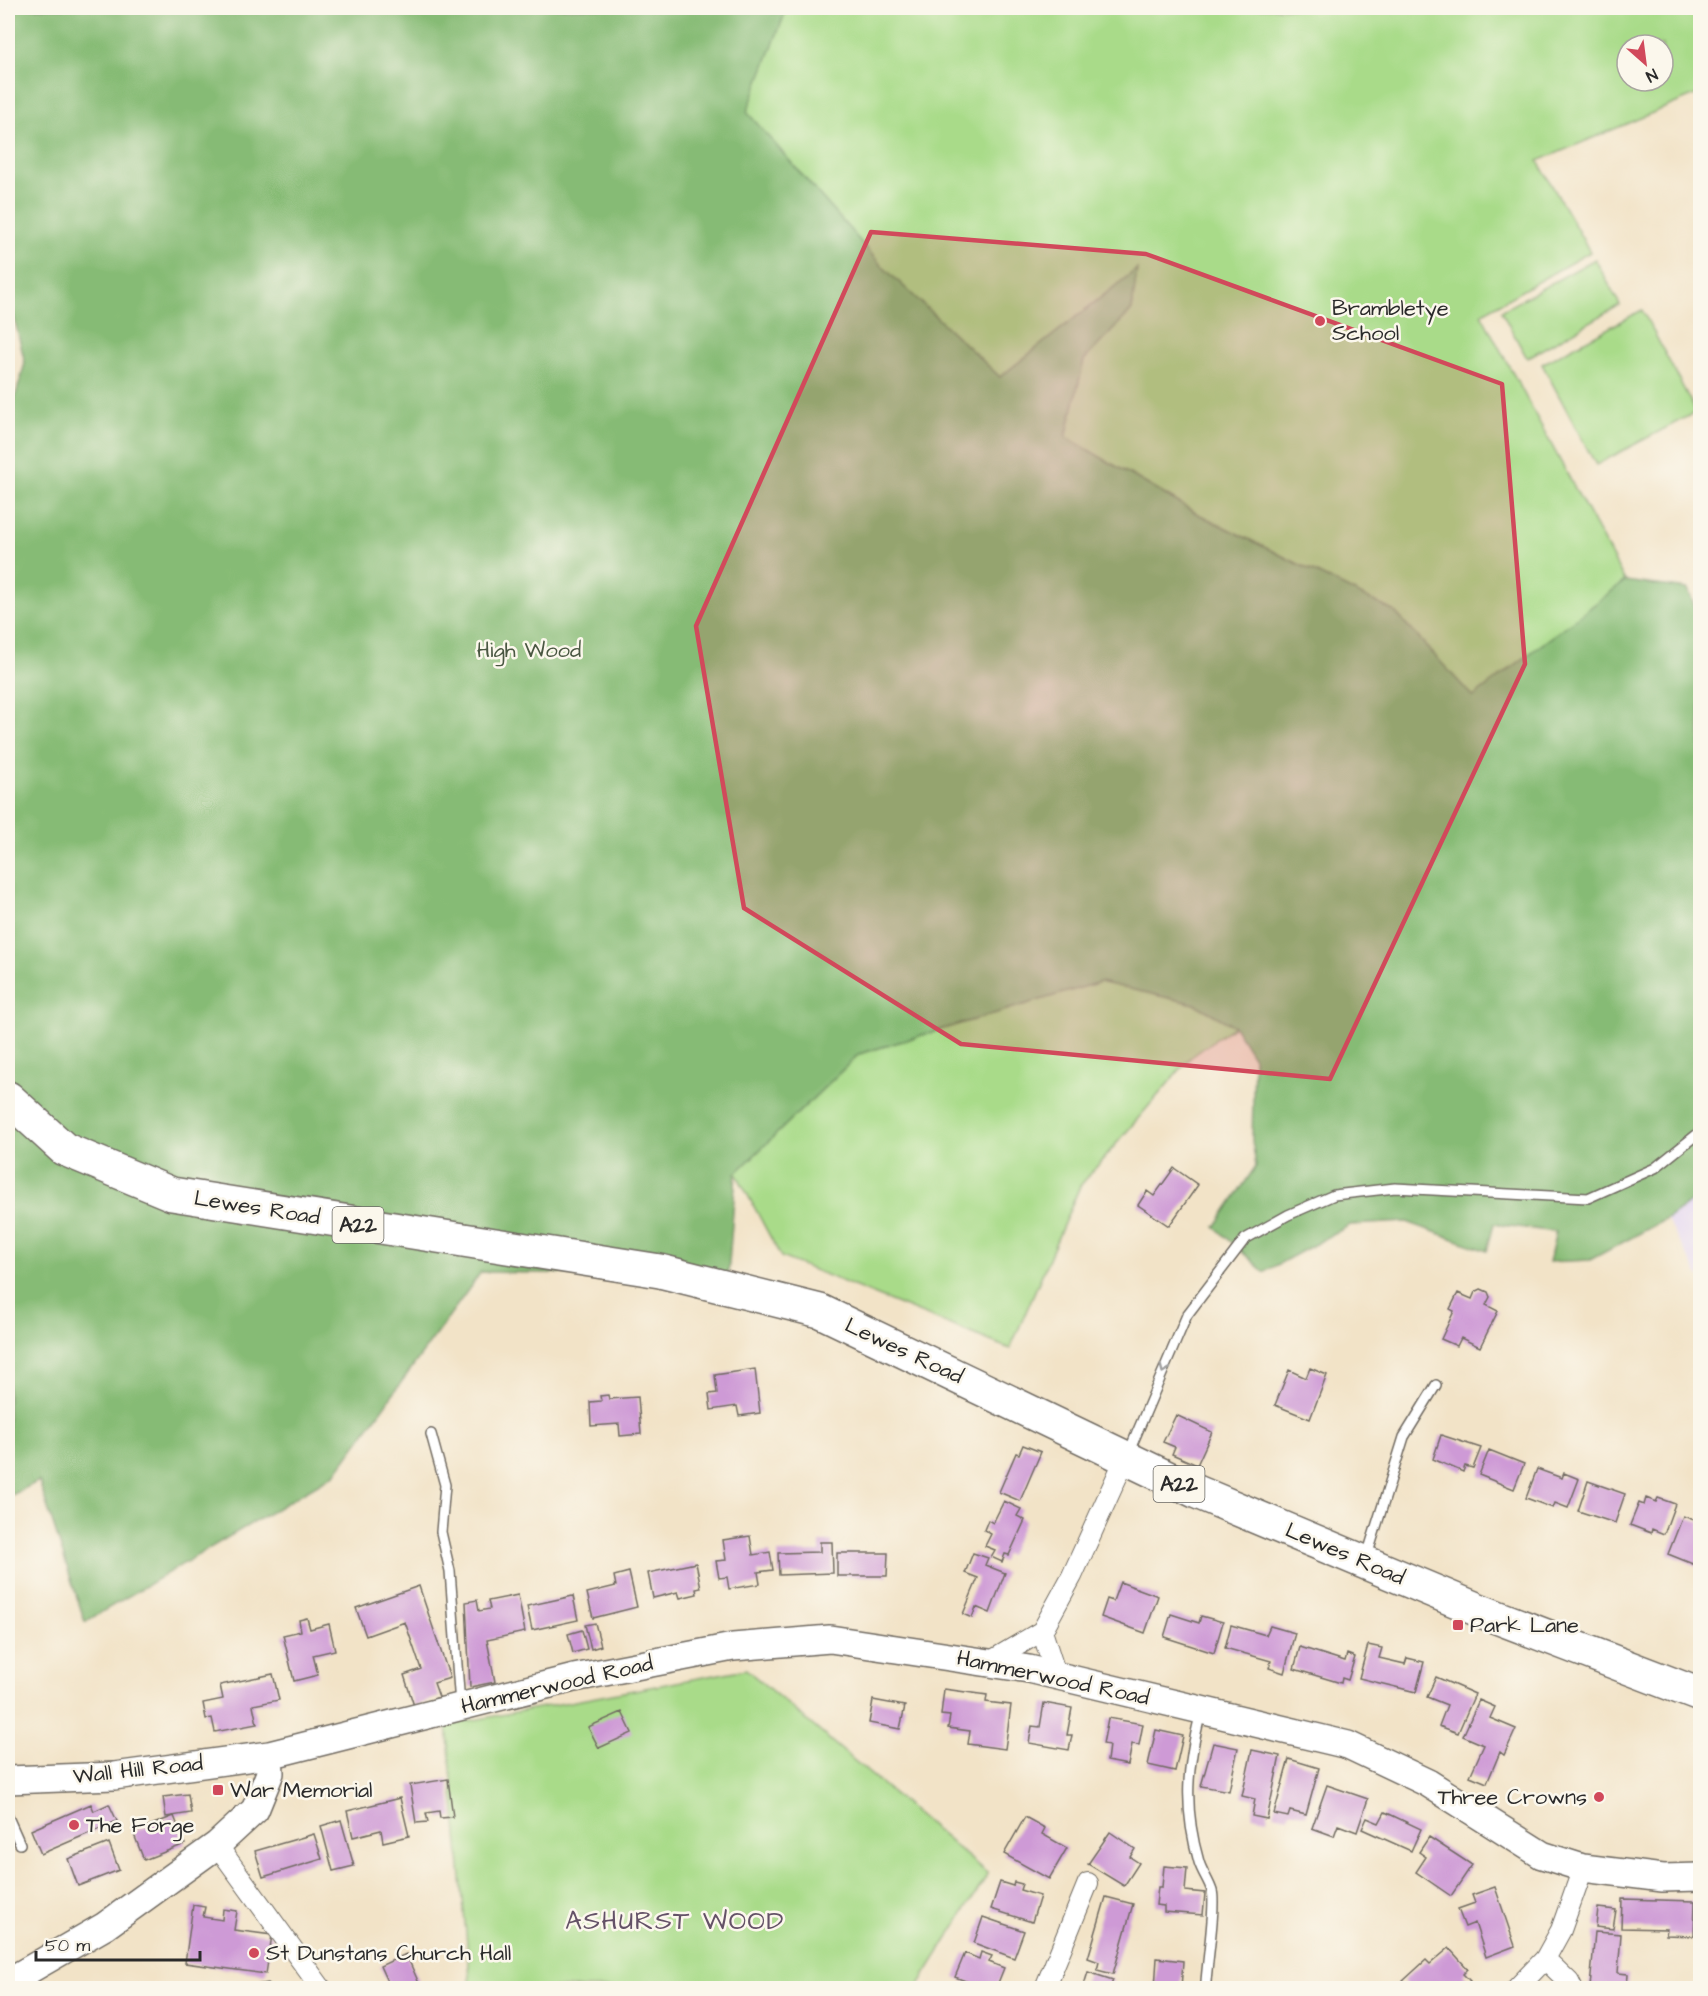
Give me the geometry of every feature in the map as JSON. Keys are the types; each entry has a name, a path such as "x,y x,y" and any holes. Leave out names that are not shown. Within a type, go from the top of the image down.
{"highway":[{"name":"Lewes Road","path":"8,1098 64,1149 172,1194 660,1271 820,1311 943,1368 1125,1459 1197,1492 1480,1611 1701,1695"}],"street":[{"path":"991,1661 1042,1631 1072,1576 1125,1459"},
{"path":"1042,1631 1056,1675"},
{"name":"Hammerwood Road","path":"269,1755 574,1678 734,1647 830,1639 991,1661 1348,1745 1428,1783 1542,1855 1583,1868 1663,1878 1701,1877"},
{"path":"8,1982 105,1926 217,1845 255,1810 270,1773 269,1755"},
{"name":"Wall Hill Road","path":"8,1780 114,1776 269,1755"},
{"path":"217,1845 321,1989"},
{"path":"1517,1989 1545,1959 1561,1930 1583,1868"},
{"path":"1045,1989 1088,1883"},
{"path":"1545,1959 1569,1982 1572,1989"}],"lane":[{"path":"1125,1459 1187,1315 1245,1239 1287,1215 1334,1195 1395,1188 1588,1198 1655,1168 1701,1132"},
{"path":"1365,1562 1404,1437 1436,1384"},
{"path":"431,1434 445,1485 441,1532 450,1572 456,1681 460,1708"},
{"path":"1202,1710 1190,1755 1187,1777 1193,1840 1200,1866 1213,1892 1206,1982"},
{"path":"8,1817 20,1844"}],"highlighted area":[{"path":"871,232 1146,254 1502,384 1525,664 1330,1079 961,1044 744,908 696,626"}],"shaded area":[{"path":"1700,1095 1700,1278 1645,1181"}],"green space":[{"name":"High Wood","path":"8,8 787,8 747,112 881,265 1000,377 1137,269 1132,310 1084,360 1066,437 1196,513 1395,612 1473,697 1625,581 1688,589 1700,621 1700,1195 1668,1218 1590,1260 1549,1262 1556,1232 1494,1224 1487,1251 1407,1222 1350,1225 1264,1272 1215,1227 1256,1166 1252,1140 1254,1058 1234,1026 1195,1004 1100,982 859,1054 736,1173 728,1276 481,1272 335,1474 85,1622 39,1481 8,1497 8,422 25,363 8,292"},
{"name":"Brambletye School","path":"787,8 1700,8 1700,93 1538,161 1590,252 1481,314 1625,581 1473,698 1395,612 1196,513 1066,437 1084,360 1132,310 1136,270 1000,377 881,266 746,112"},
{"path":"1595,259 1620,305 1527,358 1501,311"},
{"path":"1642,310 1696,412 1596,465 1542,364"},
{"path":"1100,982 1195,1004 1234,1026 1190,1058 1080,1186 1010,1349 781,1257 736,1173 859,1054"},
{"path":"746,1669 988,1874 917,1988 471,1988 447,1725"}],"building":[{"path":"1174,1168 1198,1185 1169,1226 1138,1205 1147,1191 1154,1196"},
{"path":"1481,1289 1488,1292 1490,1297 1486,1305 1498,1311 1480,1347 1461,1338 1457,1346 1441,1339 1454,1311 1450,1309 1458,1293 1472,1299 1475,1292"},
{"path":"1310,1368 1327,1375 1310,1419 1275,1405 1289,1370 1306,1378"},
{"path":"755,1369 760,1413 739,1416 737,1406 711,1410 709,1394 717,1393 715,1375"},
{"path":"608,1395 609,1399 638,1397 641,1434 620,1436 619,1424 591,1426 590,1402 601,1401 600,1396"},
{"path":"1176,1415 1212,1432 1197,1465 1172,1454 1175,1447 1163,1442"},
{"path":"1441,1435 1481,1448 1473,1468 1465,1466 1463,1472 1433,1459"},
{"path":"1023,1445 1041,1452 1020,1501 999,1492 1016,1453 1019,1454"},
{"path":"1489,1450 1524,1464 1514,1489 1479,1475"},
{"path":"1537,1469 1562,1478 1564,1473 1579,1479 1568,1508 1555,1503 1553,1508 1526,1498"},
{"path":"1588,1481 1625,1494 1615,1523 1578,1511"},
{"path":"1646,1498 1656,1502 1658,1498 1675,1504 1664,1534 1652,1529 1651,1533 1630,1525 1639,1503 1644,1505"},
{"path":"1004,1501 1021,1509 1017,1516 1025,1520 1009,1555 1005,1554 1002,1562 991,1557 995,1550 985,1546 991,1534 984,1530 988,1520 993,1523"},
{"path":"1683,1516 1700,1522 1700,1567 1668,1554"},
{"path":"750,1536 753,1555 770,1552 773,1570 758,1572 760,1584 729,1589 727,1577 719,1578 716,1561 726,1560 723,1540"},
{"path":"820,1542 832,1542 833,1573 779,1575 778,1553 820,1552"},
{"path":"837,1553 888,1553 887,1576 837,1576"},
{"path":"973,1553 988,1558 985,1565 1005,1573 990,1613 976,1607 972,1618 963,1614 978,1578 965,1573"},
{"path":"696,1563 701,1588 696,1589 697,1594 680,1598 678,1592 653,1598 648,1573"},
{"path":"629,1572 637,1607 593,1618 587,1593 616,1586 614,1576"},
{"path":"1120,1582 1158,1596 1145,1633 1101,1617 1107,1599 1113,1601"},
{"path":"419,1586 450,1678 434,1683 439,1697 414,1706 404,1675 421,1669 405,1622 366,1636 356,1608"},
{"path":"518,1595 525,1632 487,1640 495,1682 470,1687 466,1602 477,1600 479,1611 490,1609 488,1601"},
{"path":"573,1596 578,1620 532,1630 527,1606"},
{"path":"1171,1614 1199,1623 1201,1616 1223,1622 1214,1653 1164,1637"},
{"path":"307,1618 310,1629 329,1624 335,1650 313,1655 318,1675 294,1681 283,1635 301,1631 299,1620"},
{"path":"595,1623 601,1646 591,1649 585,1625"},
{"path":"1231,1625 1266,1635 1270,1626 1295,1633 1284,1673 1269,1668 1271,1661 1225,1648"},
{"path":"582,1630 587,1649 573,1653 568,1634"},
{"path":"1368,1645 1382,1648 1379,1658 1405,1664 1407,1658 1424,1662 1416,1692 1359,1678"},
{"path":"1300,1647 1345,1661 1347,1654 1355,1657 1348,1680 1342,1678 1341,1683 1294,1669"},
{"path":"273,1674 279,1700 253,1705 257,1724 215,1732 212,1718 206,1719 203,1703 223,1699 220,1685"},
{"path":"1436,1677 1475,1694 1458,1733 1439,1726 1447,1705 1427,1697"},
{"path":"944,1689 987,1695 986,1702 1011,1705 1005,1749 968,1744 970,1731 948,1728 950,1716 941,1715"},
{"path":"873,1700 905,1706 900,1729 869,1723"},
{"path":"1479,1700 1495,1707 1490,1718 1516,1729 1504,1755 1500,1752 1487,1783 1470,1776 1484,1745 1463,1736"},
{"path":"1044,1703 1072,1708 1067,1735 1072,1735 1069,1750 1029,1743 1032,1726 1040,1727"},
{"path":"622,1712 632,1733 599,1748 588,1727"},
{"path":"1108,1718 1143,1724 1139,1745 1132,1744 1128,1765 1107,1761 1109,1745 1103,1744"},
{"path":"1156,1730 1183,1736 1175,1771 1148,1765"},
{"path":"1213,1743 1238,1748 1229,1791 1201,1786"},
{"path":"1252,1750 1280,1756 1267,1819 1252,1816 1255,1799 1242,1796"},
{"path":"1289,1759 1319,1768 1306,1815 1290,1811 1288,1817 1274,1814"},
{"path":"448,1779 453,1817 440,1818 439,1811 426,1813 428,1822 416,1823 410,1785"},
{"path":"1327,1785 1368,1799 1357,1832 1338,1825 1334,1836 1312,1828"},
{"path":"188,1794 191,1813 166,1817 163,1797"},
{"path":"400,1798 409,1836 383,1842 381,1830 353,1837 347,1811"},
{"name":"The Forge","path":"91,1804 94,1811 109,1804 117,1821 41,1854 31,1830"},
{"path":"1385,1812 1421,1829 1411,1851 1362,1829 1367,1818 1379,1823"},
{"path":"174,1816 185,1844 144,1860 133,1832"},
{"path":"1025,1817 1045,1828 1042,1834 1067,1848 1049,1879 1004,1854"},
{"path":"341,1820 354,1866 333,1871 321,1826"},
{"path":"1110,1832 1135,1849 1130,1857 1139,1863 1124,1886 1088,1864"},
{"path":"314,1834 322,1859 263,1877 255,1851"},
{"path":"1429,1837 1472,1865 1451,1896 1416,1872 1426,1857 1419,1852"},
{"path":"109,1843 119,1870 78,1886 68,1859"},
{"path":"1164,1866 1187,1868 1185,1891 1205,1893 1203,1915 1164,1912 1164,1906 1156,1905 1158,1887 1162,1887"},
{"path":"1000,1882 1013,1886 1014,1882 1022,1884 1020,1890 1040,1896 1032,1922 991,1909"},
{"path":"1495,1887 1515,1946 1486,1957 1475,1923 1465,1927 1458,1909 1475,1903 1472,1895"},
{"path":"1106,1897 1133,1904 1113,1974 1097,1970 1099,1962 1088,1958"},
{"path":"1622,1899 1695,1901 1694,1936 1666,1935 1667,1929 1621,1928"},
{"path":"193,1905 205,1907 203,1917 222,1920 223,1909 237,1911 234,1930 272,1935 266,1974 185,1963"},
{"path":"1598,1908 1616,1910 1613,1929 1596,1927"},
{"path":"983,1917 1024,1931 1014,1958 974,1943"},
{"path":"1595,1932 1621,1934 1618,1973 1628,1974 1627,1988 1590,1987"},
{"path":"1449,1948 1468,1969 1463,1974 1470,1981 1462,1988 1409,1988 1403,1981 1426,1960 1430,1964"},
{"path":"981,1952 992,1956 989,1962 1004,1968 996,1988 984,1988 955,1977 965,1953 979,1959"},
{"path":"406,1954 418,1981 401,1988 390,1988 380,1966"},
{"path":"1157,1958 1183,1961 1181,1988 1155,1988"},
{"path":"1088,1972 1113,1980 1110,1988 1083,1988"},
{"path":"268,1983 269,1988 249,1988 248,1986"}],"place":[{"name":"Brambletye School","path":"1320,321"},
{"name":"Park Lane","path":"1458,1625"},
{"name":"War Memorial","path":"218,1790"},
{"name":"Three Crowns","path":"1599,1797"},
{"name":"The Forge","path":"74,1825"},
{"name":"St Dunstans Church Hall","path":"254,1953"}],"district":[{"name":"ASHURST WOOD","path":"675,1921"}]}
